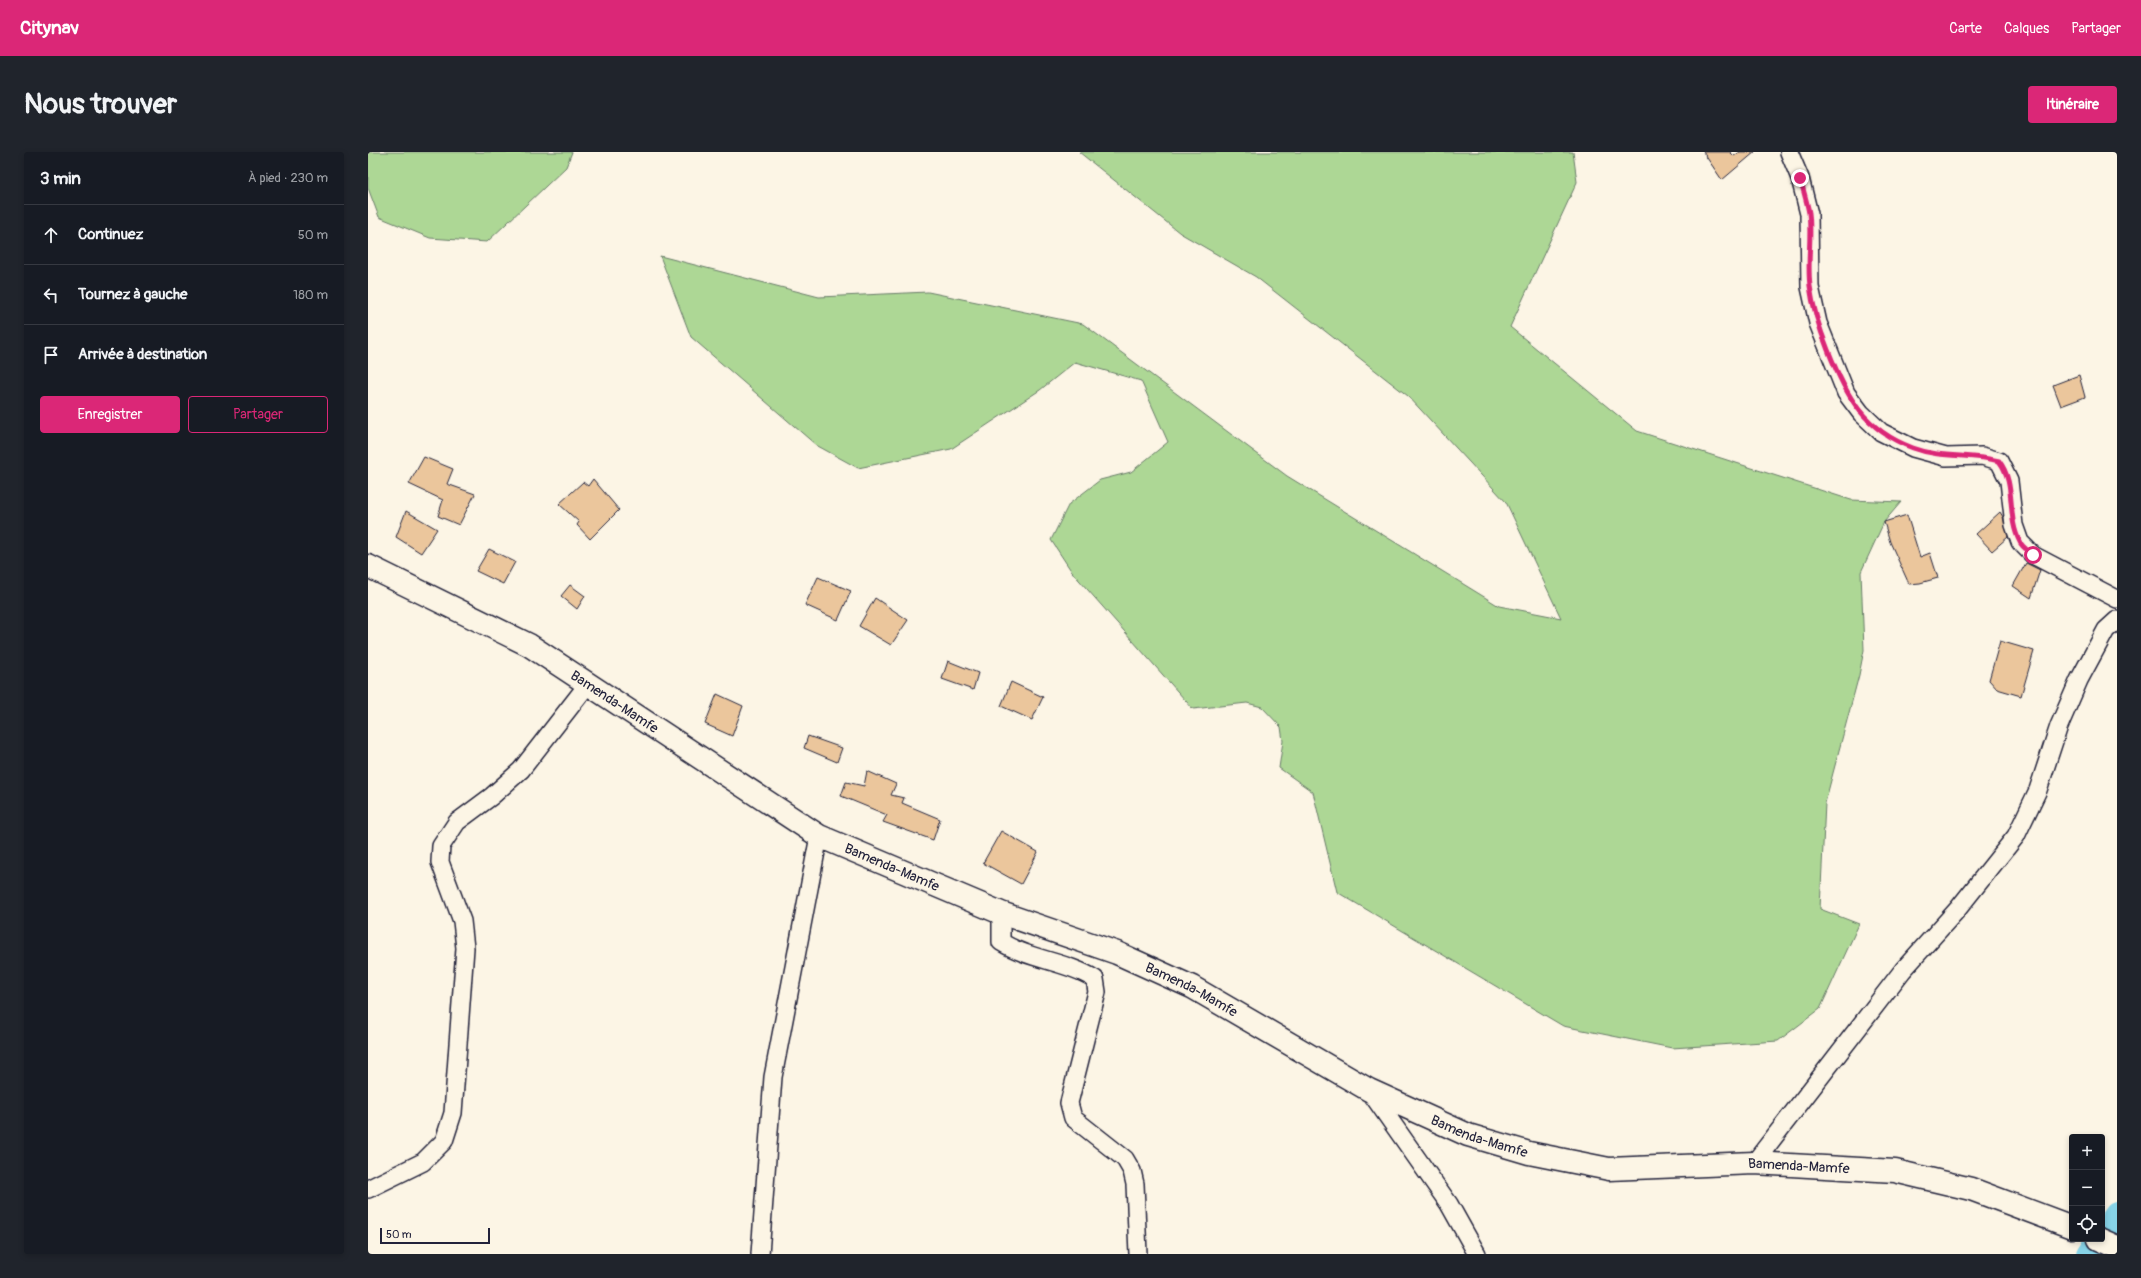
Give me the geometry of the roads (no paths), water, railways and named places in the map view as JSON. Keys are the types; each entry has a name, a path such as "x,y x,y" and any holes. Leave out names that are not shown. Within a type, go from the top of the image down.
{"highway":[{"name":"Bamenda-Mamfe","path":"368,566 530,645 819,836 1001,913 1117,953 1192,987 1369,1090 1468,1135 1529,1153 1609,1169 1754,1163 1896,1171 1971,1189 2064,1223"},
{"path":"2105,1242 2117,1247"}],"street":[{"path":"1789,152 1800,178 1809,214 1810,287 1818,323 1846,393 1861,412 1881,432 1913,448 1946,457 1982,456 1999,461 2008,481 2014,525 2020,542 2033,555 2117,599"},
{"path":"1754,1163 1903,970 1957,910 2016,836 2038,790 2059,726 2079,680 2106,630 2117,620"},
{"path":"368,1189 423,1162 444,1141 453,1113 465,948 462,921 440,862 441,846 456,822 492,796 521,770 588,684"},
{"path":"760,1254 773,1077 819,836"},
{"path":"1001,913 1001,942 1012,949 1082,971 1095,978 1097,992 1070,1103 1073,1118 1125,1160 1132,1171 1138,1254"},
{"path":"1369,1090 1449,1204 1477,1254"}],"waterway":[{"path":"2105,1233 2117,1215"},
{"path":"2090,1254 2098,1242"}]}
